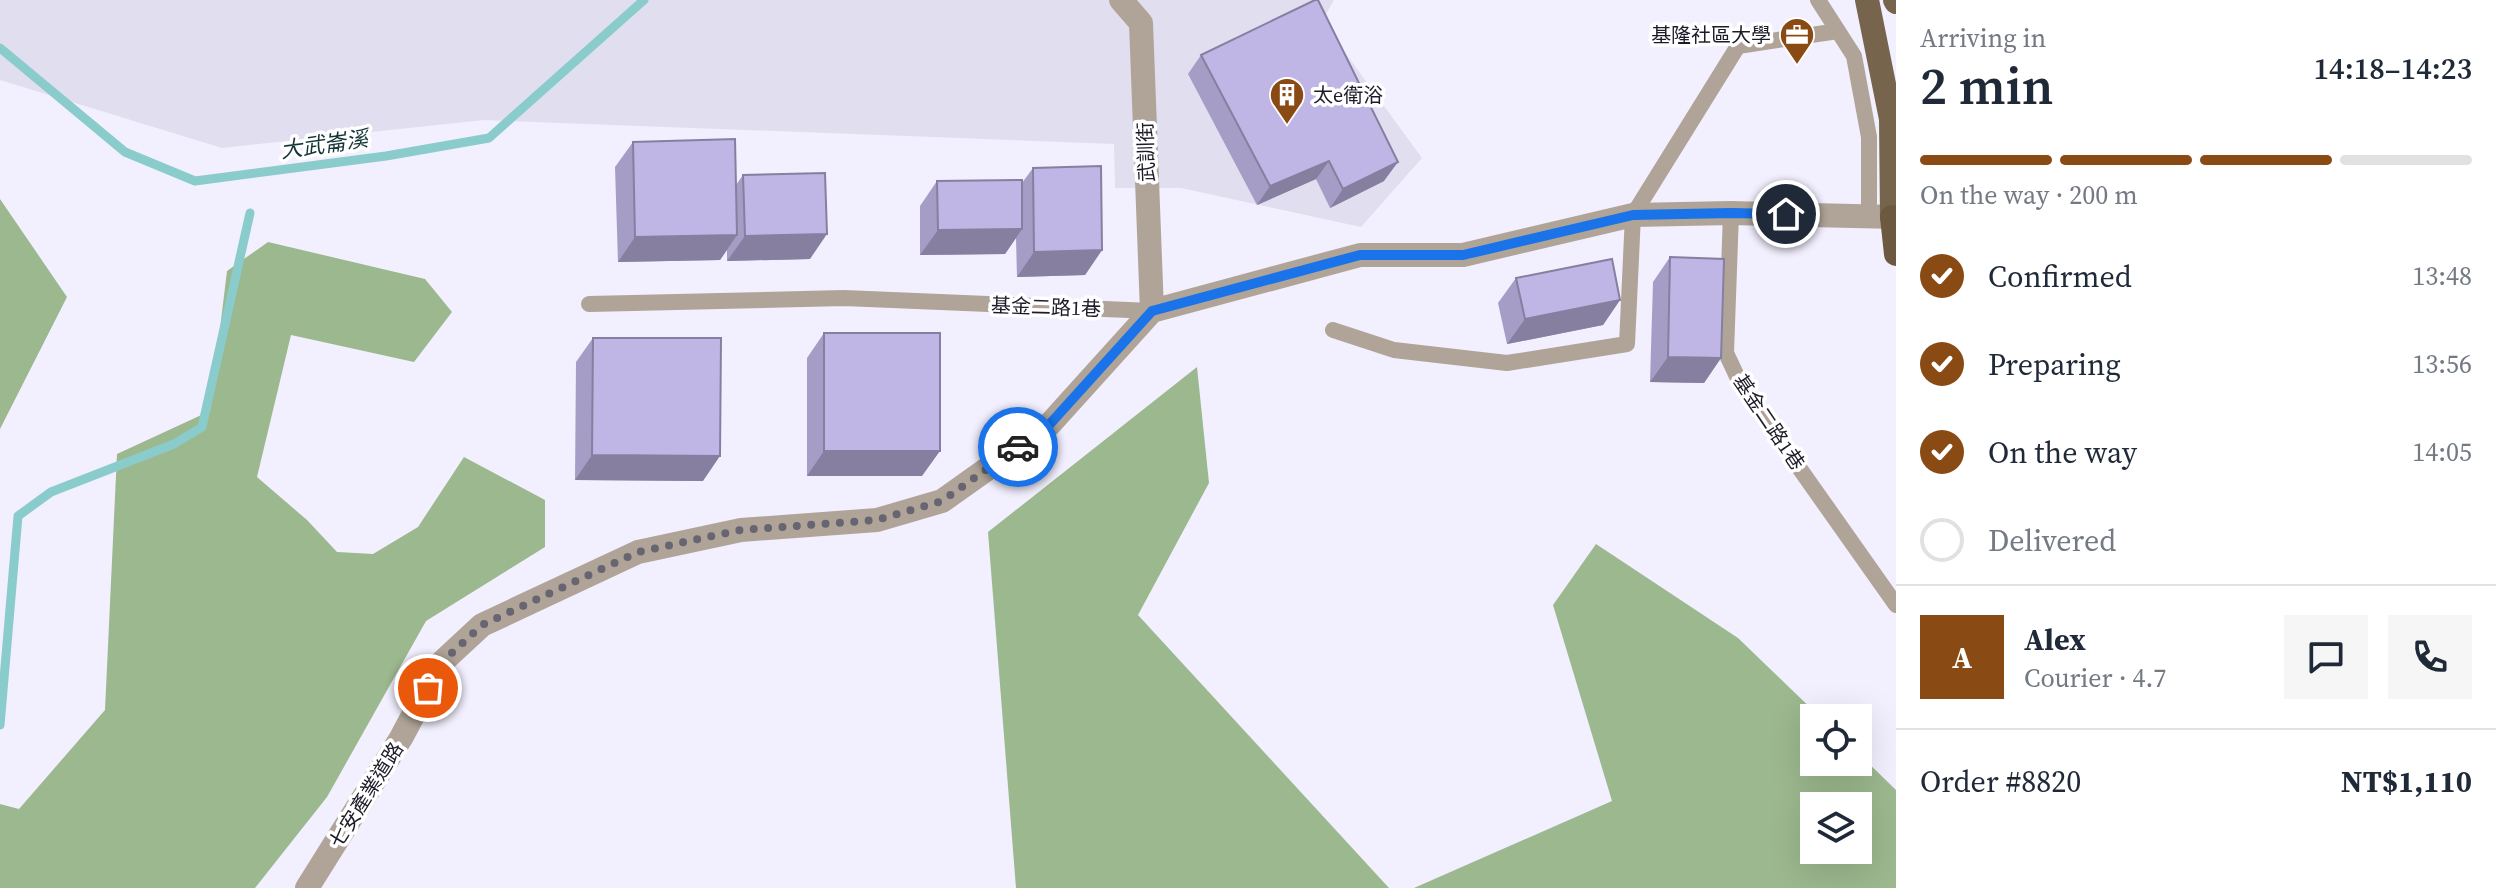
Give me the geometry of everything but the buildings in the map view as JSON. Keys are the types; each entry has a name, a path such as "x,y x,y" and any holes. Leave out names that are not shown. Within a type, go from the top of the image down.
{"highway":[{"path":"1886,217 1896,254"}],"main road":[{"path":"1867,0 1891,119 1886,217"}],"street":[{"name":"武訓街","path":"1121,0 1141,23 1152,311"},
{"name":"基金二路1巷","path":"1152,311 1360,255 1463,255 1633,215 1731,213 1886,217"},
{"name":"七安產業道路","path":"307,888 401,738 441,663 482,625 638,552 741,530 877,520 942,501 1049,425 1152,311"}],"lane":[{"path":"1818,0 1854,56 1886,217"},
{"path":"1333,330 1394,350 1507,363 1627,344 1633,215 1738,46 1838,31"},
{"name":"基金二路1巷","path":"1731,213 1726,353 1742,387 1896,605"},
{"name":"基金二路1巷","path":"589,304 844,298 1152,311"}],"shaded area":[{"path":"0,0 1334,0 1322,21 1422,158 1361,227 1181,188 1115,188 1114,144 484,120 222,148 0,80"}],"green space":[{"path":"0,199 67,297 0,429"},
{"path":"268,242 425,279 452,312 414,362 291,335 257,477 307,520 337,552 373,554 418,527 464,457 545,500 545,547 426,621 327,797 255,888 0,888 0,804 19,809 105,710 117,454 210,411 227,271"},
{"path":"1197,367 1209,483 1138,615 1389,888 1016,888 988,532"},
{"path":"1596,544 1738,638 1806,704 1800,704 1800,776 1872,776 1872,767 1896,790 1896,888 1414,888 1612,801 1553,605"}],"waterway":[{"name":"大武崙溪","path":"0,48 125,152 195,181 386,156 489,138 644,0"},
{"path":"0,725 18,516 51,492 174,444 202,427 250,213"}],"way so far":[{"path":"428,688 441,663 482,625 638,552 741,530 877,520 942,501 1018,447"}],"place":[{"name":"基隆社區大學","path":"1797,66"},
{"name":"太e衛浴","path":"1287,126"}],"route":[{"path":"1018,447 1049,425 1152,311 1360,255 1463,255 1633,215 1786,214"}]}
